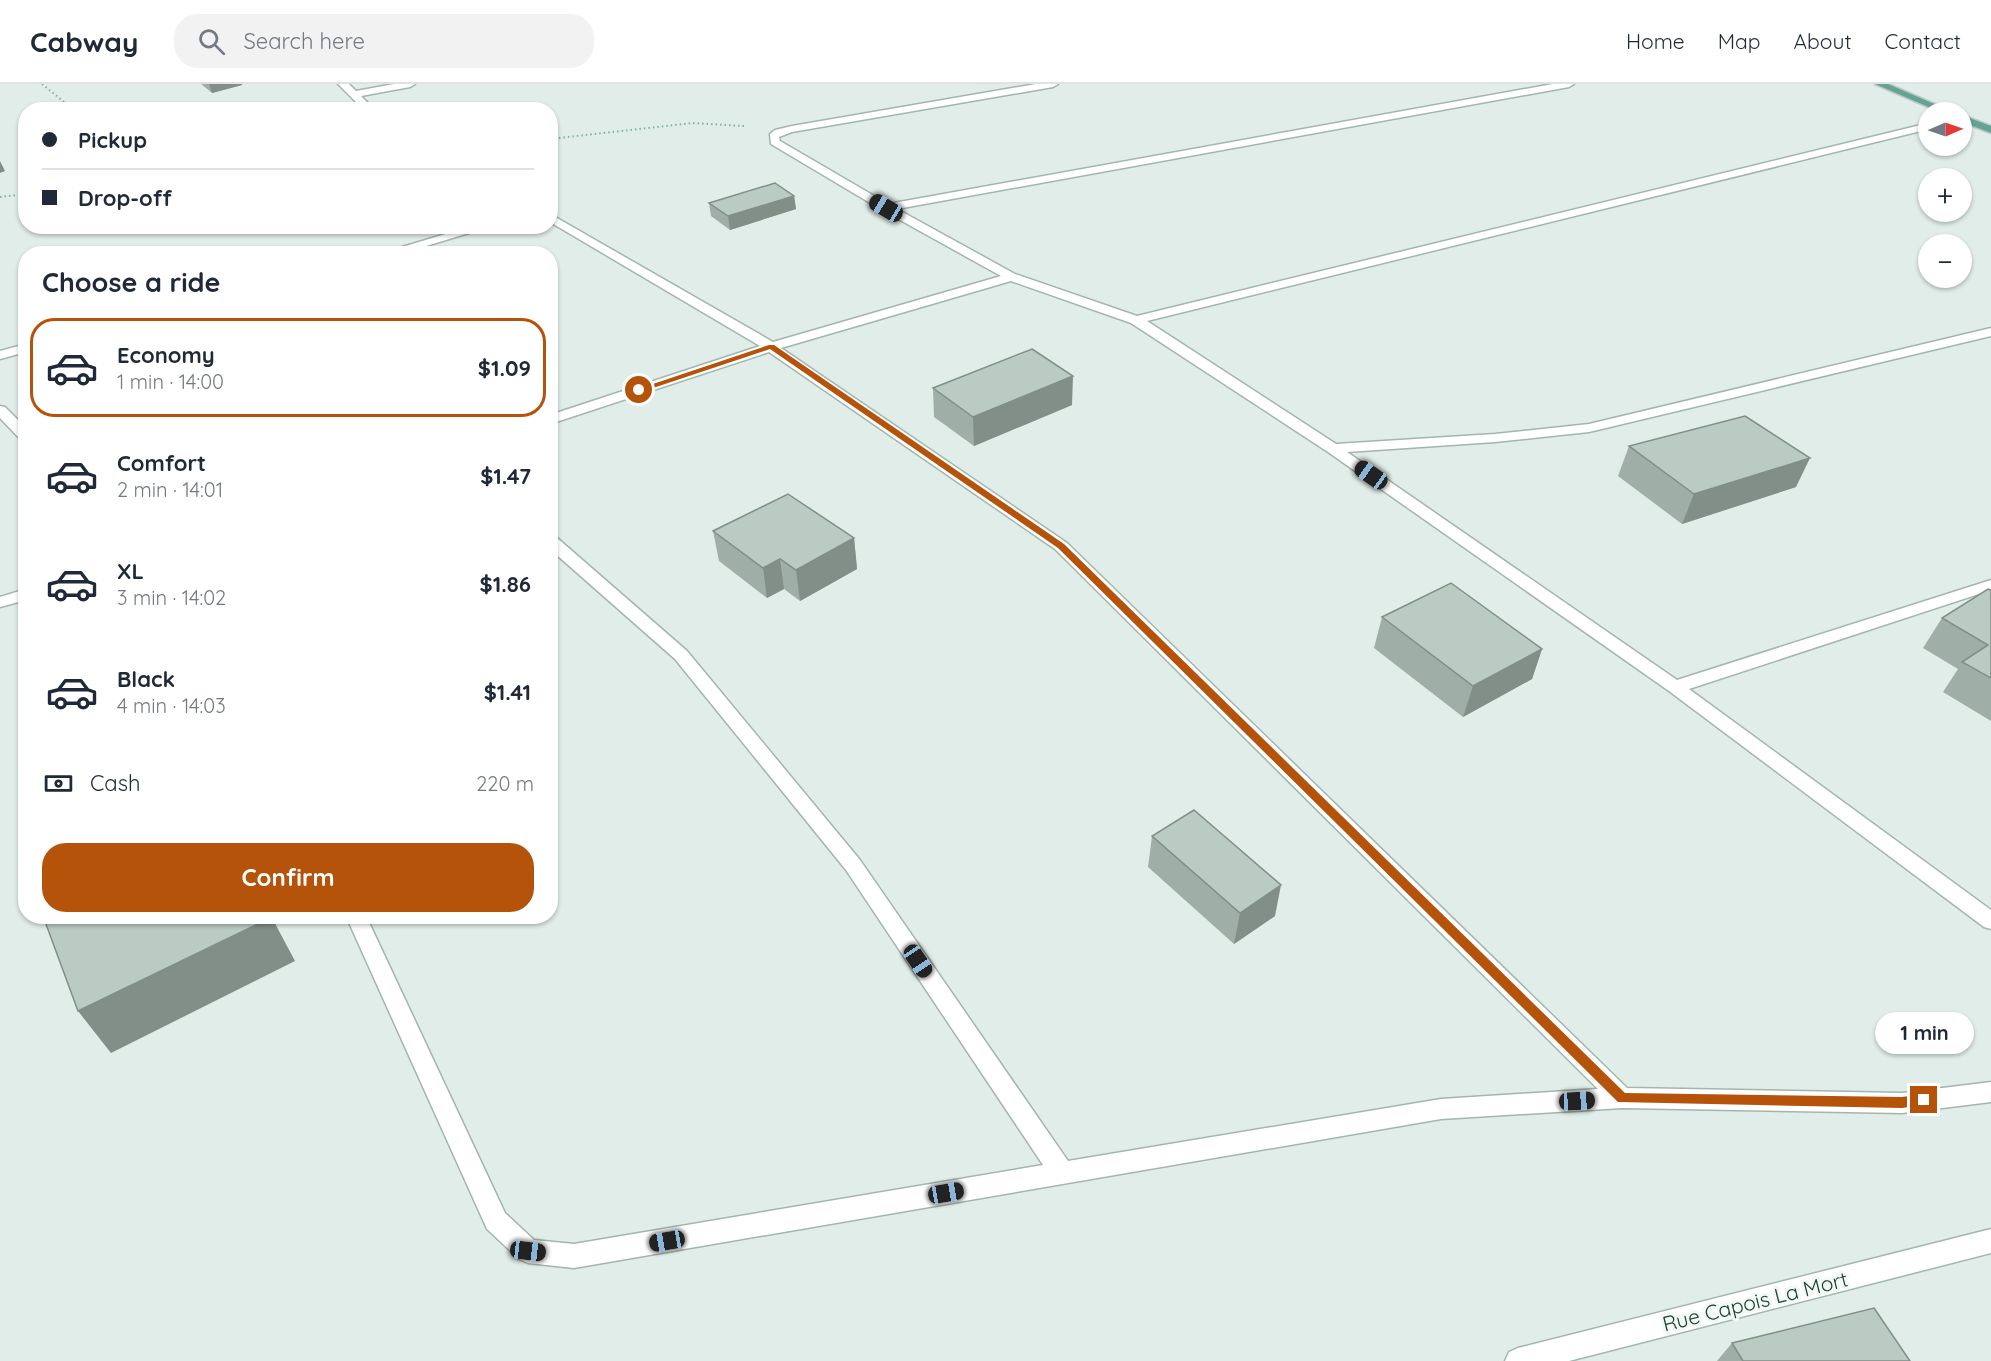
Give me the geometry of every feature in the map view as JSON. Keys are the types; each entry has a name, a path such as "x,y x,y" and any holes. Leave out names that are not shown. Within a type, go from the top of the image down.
{"main road":[{"path":"1880,84 1924,102"},
{"path":"1972,122 1991,130"}],"street":[{"path":"343,84 362,102"},
{"path":"354,94 410,84"},
{"path":"1053,84 792,129 779,132 774,136 775,142 886,208 1011,277 1136,320 1334,448 1675,687 1991,921"},
{"path":"886,208 1569,84"},
{"path":"1136,320 1918,129"},
{"path":"558,222 771,347 1061,546 1622,1098"},
{"path":"414,246 458,234"},
{"path":"558,417 771,347 1011,277"},
{"path":"1334,448 1495,438 1589,428 1991,332"},
{"path":"0,355 18,350"},
{"path":"0,410 18,429"},
{"path":"558,547 681,655 845,856 1062,1173"},
{"path":"1675,687 1991,585"},
{"path":"0,603 18,597"},
{"path":"360,924 496,1221 528,1251 574,1256 1441,1109 1622,1098 1902,1102 1991,1092"},
{"name":"Rue Capois La Mort","path":"1518,1361 1991,1241"}],"path":[{"path":"42,84 64,102"},
{"path":"558,138 692,123 792,129"},
{"path":"0,197 18,195"}],"building":[{"path":"775,183 794,196 728,216 709,203"},
{"path":"1032,349 1073,376 973,417 933,388"},
{"path":"1745,416 1810,458 1694,494 1629,446"},
{"path":"788,494 854,538 796,570 780,559 763,568 713,531"},
{"path":"1451,583 1542,649 1473,686 1382,617"},
{"path":"1988,589 1991,590 1991,678 1962,662 1988,645 1942,618"},
{"path":"1194,810 1281,885 1240,913 1152,836"},
{"path":"46,924 258,924 78,1011"},
{"path":"1874,1308 1910,1361 1743,1361 1732,1343"}],"route":[{"path":"639,390 771,347 1061,546 1622,1098 1902,1102 1924,1100"}]}
